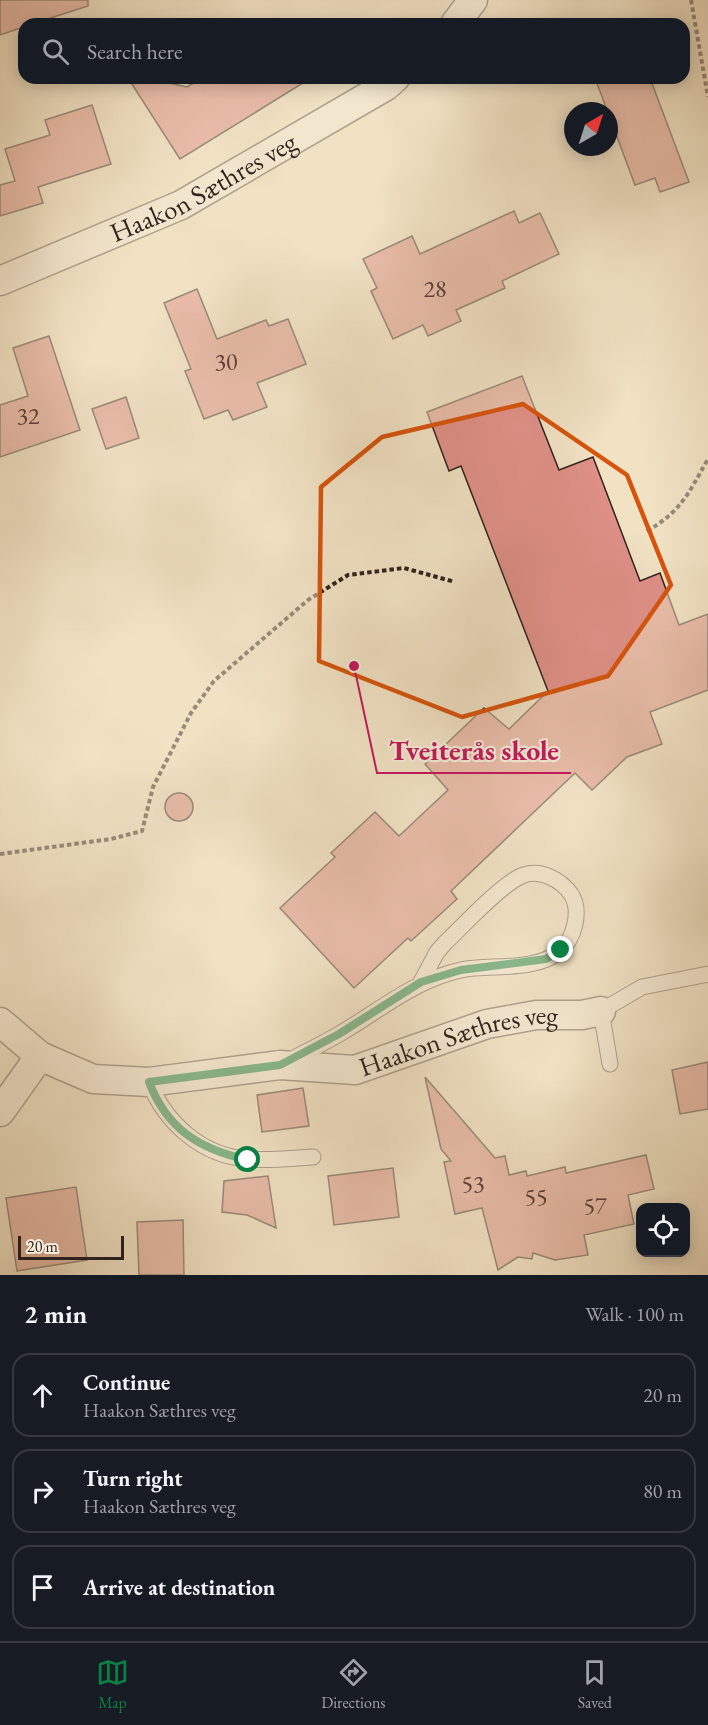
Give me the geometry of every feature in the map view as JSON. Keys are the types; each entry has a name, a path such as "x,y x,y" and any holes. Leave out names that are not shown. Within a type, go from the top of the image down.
{"street":[{"path":"460,18 473,0"},
{"name":"Haakon Sæthres veg","path":"0,281 181,205 388,84"},
{"name":"Haakon Sæthres veg","path":"0,1022 40,1056 93,1079 149,1082 280,1065 355,1070 487,1024 536,1015 582,1015 601,1011"},
{"path":"0,1112 40,1056"}],"lane":[{"name":"Haakon Sæthres veg","path":"280,1065 339,1034 421,982 461,970 525,963 557,954 570,937 576,919 575,902 571,894 556,879 545,875 525,874 517,878 445,943 433,959 421,982"},
{"path":"610,1064 601,1011 642,987 708,974"},
{"path":"149,1082 158,1104 174,1124 185,1134 225,1155 248,1160 313,1157"}],"path":[{"path":"691,0 708,97"},
{"path":"647,531 669,519 683,503 706,467 708,459"},
{"path":"0,854 111,839 141,831 153,787 191,713 214,681 308,600 348,575 404,568 455,582"}],"highlighted area":[{"path":"523,404 627,475 671,585 608,676 462,717 319,661 321,487 382,437"}],"building":[{"path":"0,0 88,0 88,6 51,18 18,18 18,29 0,35"},
{"path":"132,84 173,84 187,87 192,84 301,84 180,159"},
{"path":"597,84 652,84 689,182 660,192 655,178 635,185 618,140 618,102 604,102"},
{"path":"92,105 111,164 38,187 43,203 0,216 0,185 15,181 5,149 50,135 45,120"},
{"path":"514,211 519,223 540,213 559,254 502,281 505,288 456,310 461,321 428,336 423,325 393,339 371,291 377,288 363,259 412,236 420,254"},
{"path":"197,289 217,339 266,320 269,326 288,319 306,364 257,383 267,407 233,420 228,410 204,419 185,371 191,369 164,303"},
{"path":"49,336 80,430 0,457 0,405 28,396 13,348"},
{"path":"522,376 559,470 593,457 640,581 660,573 679,625 708,614 708,690 650,712 662,744 627,757 592,790 575,773 451,891 457,899 411,941 408,938 354,988 280,908 335,857 331,853 375,812 399,836 448,790 425,764 484,708 509,729 548,691 461,466 449,471 427,412"},
{"path":"126,397 139,438 106,449 92,409"},
{"path":"179,793 189,797 193,807 189,817 179,821 169,817 165,807 169,797"},
{"path":"708,1062 708,1109 680,1114 672,1070"},
{"path":"425,1077 495,1158 505,1156 509,1175 526,1171 527,1176 565,1167 566,1173 646,1155 654,1189 628,1195 634,1224 584,1235 588,1255 555,1260 533,1253 532,1259 518,1257 498,1270 482,1208 455,1214 444,1162 451,1161 441,1149"},
{"path":"303,1088 309,1126 262,1132 257,1095"},
{"path":"393,1168 399,1217 334,1225 328,1176"},
{"path":"268,1176 276,1228 247,1215 222,1212 224,1181"},
{"path":"76,1187 87,1260 17,1271 6,1198"},
{"path":"183,1220 184,1275 139,1275 137,1222"}],"place":[{"name":"Tveiterås skole","path":"354,666"}],"route":[{"path":"248,1160 225,1155 185,1134 164,1113 149,1082 280,1065 339,1034 421,982 461,970 546,959 561,950"}]}
